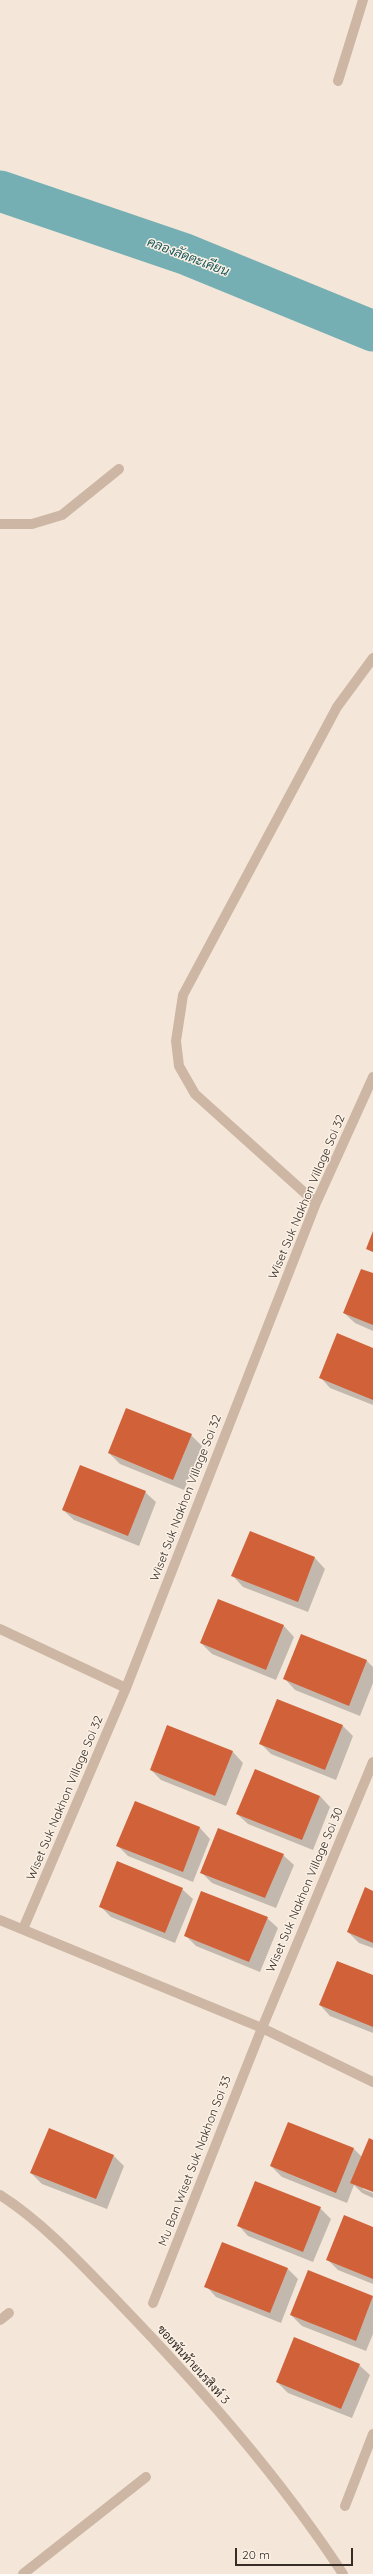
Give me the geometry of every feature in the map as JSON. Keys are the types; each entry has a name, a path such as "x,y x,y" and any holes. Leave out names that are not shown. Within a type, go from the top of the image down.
{"street":[{"path":"338,81 363,0"},
{"path":"0,524 32,524 62,515 120,469"},
{"path":"316,1203 195,1094 179,1066 176,1041 183,996 337,707 373,658"},
{"name":"Wiset Suk Nakhon Village Soi 32","path":"23,1929 126,1688 316,1203 373,1077"},
{"path":"0,1630 126,1688"},
{"name":"Wiset Suk Nakhon Village Soi 30","path":"262,2028 373,1762"},
{"path":"0,1920 262,2028 373,2082"},
{"name":"Mu Ban Wiset Suk Nakhon Soi 33","path":"153,2303 262,2028"},
{"name":"ซอยพันท้ายนรสิงห์ 3","path":"0,2195 76,2259 196,2386 247,2446 343,2574"},
{"path":"0,2320 9,2313"},
{"path":"345,2506 373,2434"},
{"path":"23,2574 146,2477"}],"building":[{"path":"373,1231 373,1252 366,1249"},
{"path":"361,1269 373,1273 373,1325 343,1313"},
{"path":"337,1333 373,1348 373,1400 319,1378"},
{"path":"126,1408 192,1434 173,1480 108,1453"},
{"path":"80,1465 146,1491 128,1536 62,1510"},
{"path":"250,1531 315,1557 298,1602 231,1576"},
{"path":"218,1599 284,1625 266,1670 200,1643"},
{"path":"301,1634 367,1660 349,1706 283,1679"},
{"path":"277,1699 343,1725 325,1770 259,1744"},
{"path":"167,1725 233,1751 215,1796 150,1770"},
{"path":"255,1769 320,1796 302,1840 236,1814"},
{"path":"135,1801 200,1827 183,1872 116,1846"},
{"path":"218,1828 284,1854 265,1898 200,1873"},
{"path":"117,1861 183,1888 165,1933 99,1907"},
{"path":"365,1887 373,1891 373,1943 347,1932"},
{"path":"201,1891 268,1917 249,1962 184,1936"},
{"path":"337,1961 373,1975 373,2027 319,2005"},
{"path":"288,2122 354,2148 336,2193 270,2166"},
{"path":"49,2128 114,2155 96,2199 30,2173"},
{"path":"369,2138 373,2140 373,2192 350,2183"},
{"path":"255,2181 321,2207 303,2252 237,2226"},
{"path":"344,2215 373,2227 373,2279 326,2260"},
{"path":"222,2242 288,2268 270,2313 204,2287"},
{"path":"308,2270 373,2296 356,2341 290,2315"},
{"path":"294,2337 360,2364 341,2409 276,2382"}],"waterway":[{"name":"คลองลัดตะเคียน","path":"0,191 185,254 373,331"}]}
